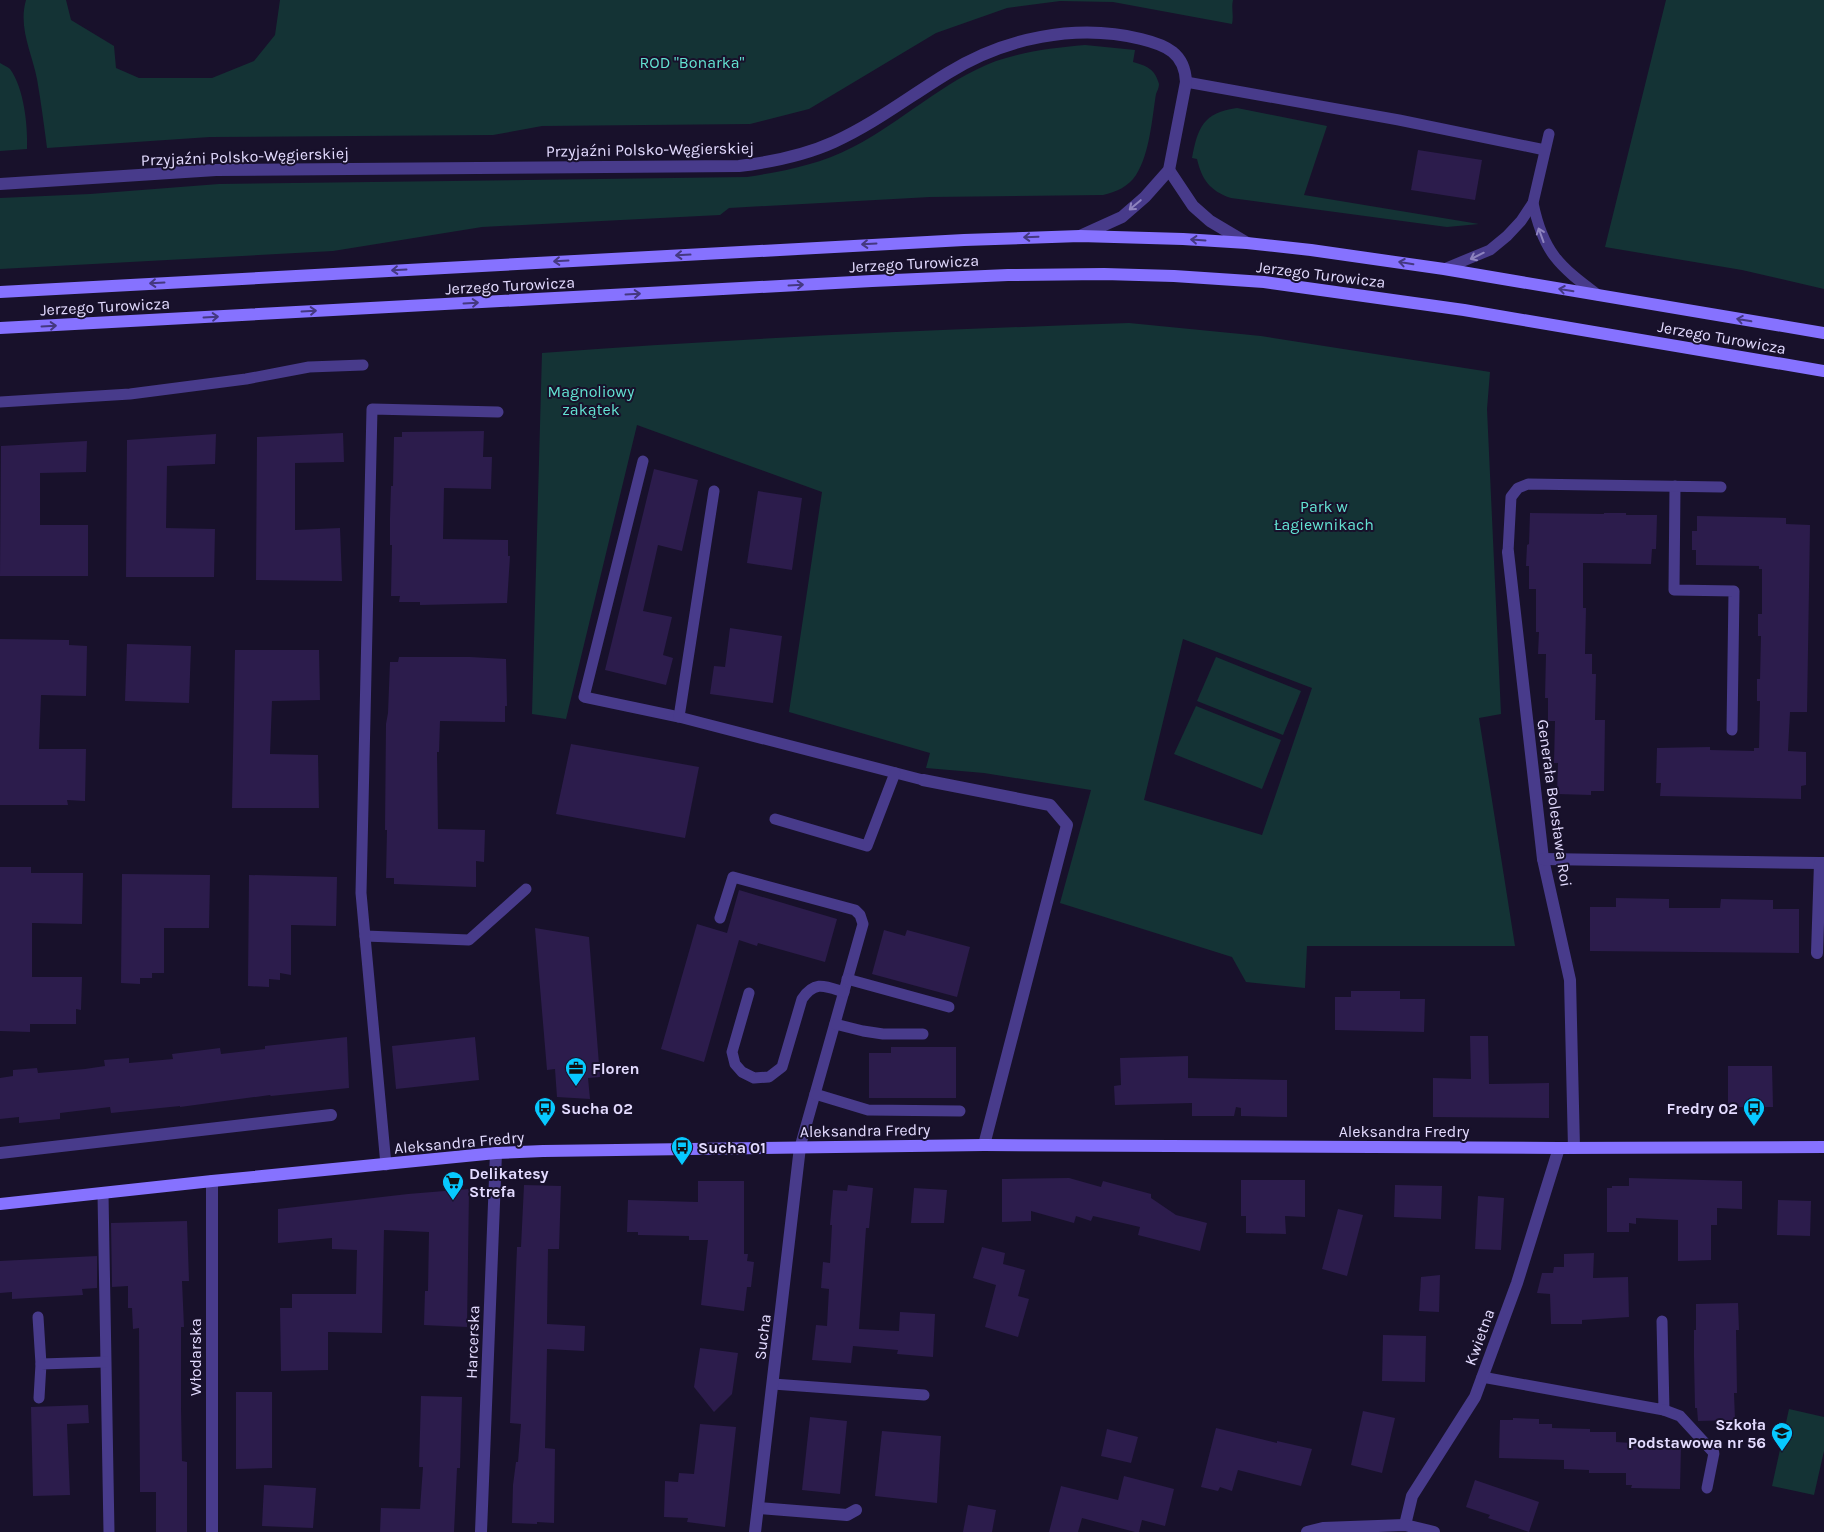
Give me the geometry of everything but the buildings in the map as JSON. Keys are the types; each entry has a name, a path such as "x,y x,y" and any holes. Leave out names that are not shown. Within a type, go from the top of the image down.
{"main road":[{"name":"Jerzego Turowicza","path":"0,292 861,244 1080,236 1184,238 1329,252 1444,269 1824,333"},
{"name":"Jerzego Turowicza","path":"0,328 969,277 1142,274 1264,282 1380,297 1824,371"},
{"name":"Aleksandra Fredry","path":"0,1204 496,1153 543,1151 984,1145 1559,1148 1824,1147"}],"street":[{"name":"Przyjaźni Polsko-Węgierskiej","path":"4,184 216,170 739,166 765,163 807,154 846,136 948,73 982,55 1023,40 1054,35 1105,34 1135,38 1162,45 1179,58 1186,73 1186,82 1169,170"},
{"path":"1080,236 1122,217 1145,197 1169,170 1193,206 1210,221 1247,243"},
{"name":"Generała Bolesława Roi","path":"1508,552 1543,859 1570,980 1574,1148"},
{"path":"923,780 1050,805 1067,825 984,1145"},
{"path":"1543,859 1822,863 1821,953"},
{"path":"0,1153 331,1114"},
{"name":"Sucha","path":"755,1532 800,1147"},
{"name":"Kwietna","path":"1405,1525 1412,1496 1475,1397 1517,1283 1559,1148"},
{"name":"Harcerska","path":"481,1532 496,1153"},
{"name":"Włodarska","path":"212,1181 212,1532"},
{"path":"758,1508 853,1515"},
{"path":"1307,1532 1323,1528 1405,1525 1434,1532"}],"lane":[{"path":"1186,82 1399,120 1546,150"},
{"path":"1444,269 1490,250 1521,221 1533,203 1549,134"},
{"path":"1533,203 1544,243 1574,278 1598,295"},
{"path":"0,402 130,394 246,380 309,367 363,365"},
{"path":"386,1165 361,883 372,409 498,412"},
{"path":"644,461 584,697 679,717 923,780"},
{"path":"1508,552 1511,497 1518,488 1528,484 1721,487"},
{"path":"1675,486 1674,590 1734,592 1732,730"},
{"path":"679,717 714,491"},
{"path":"775,819 867,846 895,773"},
{"path":"720,918 733,877 855,910 860,915 862,924 800,1147"},
{"path":"365,936 469,940 526,889"},
{"path":"847,980 949,1007"},
{"path":"749,993 732,1052 734,1064 742,1072 754,1078 768,1077 782,1067 802,999 808,991 815,986 823,986 844,992"},
{"path":"835,1024 884,1034 923,1034"},
{"path":"815,1094 868,1110 960,1111"},
{"path":"103,1194 109,1532"},
{"path":"38,1317 41,1364 39,1398"},
{"path":"1662,1321 1664,1410"},
{"path":"41,1364 105,1362"},
{"path":"1482,1377 1664,1410 1680,1416 1714,1454 1707,1488"},
{"path":"773,1384 924,1396"}],"green space":[{"name":"ROD \"Bonarka\"","path":"26,0 66,0 71,20 114,46 116,68 139,78 212,78 254,61 275,35 280,0 1233,0 1233,18 1232,24 1113,2 1060,1 1007,8 936,33 809,109 750,124 542,126 493,135 210,137 47,148 37,79 25,30 24,10"},
{"path":"1666,0 1824,0 1824,289 1742,270 1605,247"},
{"path":"1085,45 1135,50 1133,62 1150,69 1159,84 1152,124 1141,166 1133,179 1125,186 1117,191 1103,195 930,197 729,208 720,215 482,227 333,251 0,269 0,198 90,194 219,184 747,177 801,166 853,147 889,126 958,79 996,61 1029,52"},
{"path":"0,63 10,69 19,86 26,119 27,149 0,151"},
{"path":"1237,108 1327,126 1304,195 1479,224 1447,227 1231,198 1224,195 1208,184 1201,173 1197,159 1192,158 1197,138 1204,123 1216,114"},
{"name":"Park w Łagiewnikach","path":"1129,323 1261,336 1490,372 1487,409 1501,714 1479,718 1515,946 1307,946 1305,988 1246,982 1232,957 1060,903 1091,790 984,773 926,768 930,753 789,712 822,492 637,425 566,719 532,714 542,353 762,339","holes":["1183,639 1312,688 1262,835 1144,800"]},
{"path":"1216,657 1301,691 1283,735 1197,701"},
{"path":"1196,706 1281,740 1262,789 1174,754"},
{"path":"1789,1409 1824,1417 1824,1451 1814,1495 1772,1486"}],"place":[{"name":"Floren","path":"576,1087"},
{"name":"Sucha 02","path":"545,1127"},
{"name":"Fredry 02","path":"1754,1127"},
{"name":"Sucha 01","path":"682,1166"},
{"name":"Delikatesy Strefa","path":"453,1201"},
{"name":"Szkoła Podstawowa nr 56","path":"1782,1452"}],"park label":[{"name":"Magnoliowy zakątek","path":"591,400"}]}
